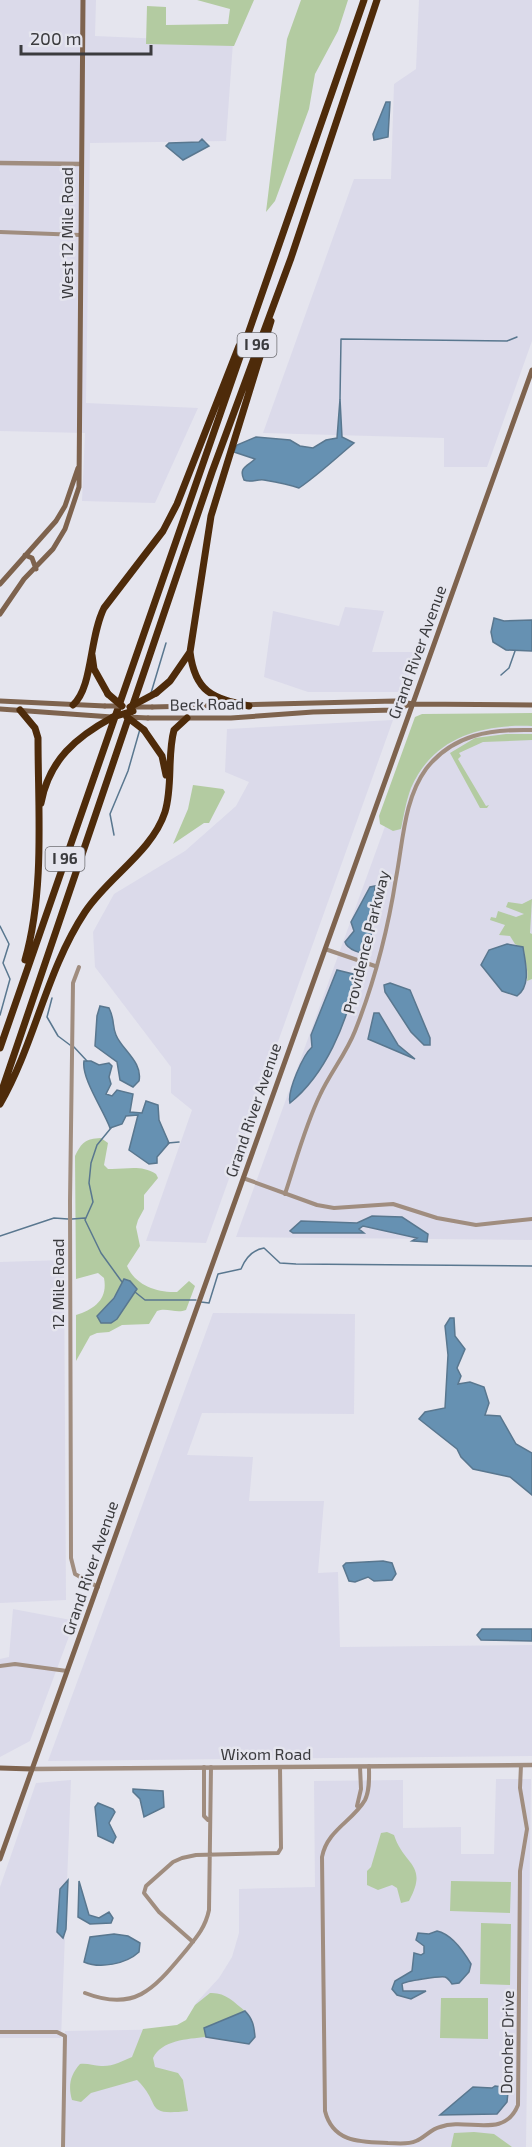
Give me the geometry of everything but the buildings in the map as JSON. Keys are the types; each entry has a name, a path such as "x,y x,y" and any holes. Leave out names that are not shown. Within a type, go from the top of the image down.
{"highway":[{"name":"I 96","path":"0,1047 364,0"},
{"name":"I 96","path":"0,1096 216,461 291,258 377,0"},
{"path":"249,706 223,701 202,687 193,671 190,652 211,516 291,258"},
{"path":"73,705 85,690 93,638 104,608 155,543 177,504 238,349 249,328"},
{"path":"93,638 94,669 108,694 144,730 162,756 168,792"},
{"path":"38,826 43,794 58,760 69,746 100,720 124,711 156,693 170,681 190,652"},
{"path":"105,706 148,718"},
{"path":"124,711 152,707"},
{"path":"20,710 35,728 38,738 38,826 36,905 32,938 20,989"},
{"path":"0,1104 15,1078 46,988 86,910 156,830 165,811 172,735 176,726 187,718"}],"main road":[{"name":"West 12 Mile Road","path":"0,614 16,589 36,569 65,529 79,487 83,0"},
{"name":"Grand River Avenue","path":"0,1859 532,370"},
{"name":"West 12 Mile Road","path":"0,584 56,521 65,506 79,466"},
{"path":"56,521 60,528 65,529"},
{"path":"25,555 32,558 36,569"},
{"path":"0,701 105,706"},
{"name":"Beck Road","path":"152,707 395,701 413,704 532,705"},
{"name":"Beck Road","path":"148,718 231,718 313,712 394,710 413,704"},
{"path":"0,709 100,720"},
{"name":"Wixom Road","path":"0,1768 32,1769"}],"street":[{"path":"0,163 81,164"},
{"path":"0,232 80,235"},
{"path":"313,702 313,712"},
{"name":"Providence Parkway","path":"285,1194 317,1100 355,1032 394,892 409,808 423,774 442,752 468,737 499,730 532,730"},
{"path":"325,949 375,966"},
{"name":"12 Mile Road","path":"79,967 73,982 70,1201 71,1558 75,1574 98,1587"},
{"path":"243,1178 285,1194 334,1208 393,1204 465,1224 492,1225 532,1219"},
{"path":"0,1666 15,1664 68,1671"},
{"name":"Donoher Drive","path":"369,1789 364,1802 331,1835 322,1857 324,2083 327,2120 336,2133 364,2142 409,2143 439,2127 503,2123 514,2116 518,2105 520,1870 527,1829 520,1788 521,1764"},
{"name":"Wixom Road","path":"32,1769 532,1765"},
{"path":"361,1789 369,1789 369,1766"},
{"path":"204,1767 204,1816 208,1820"},
{"path":"85,1993 102,2000 139,1997 154,1989 206,1926 211,1767"},
{"path":"193,1942 159,1912 144,1893 146,1886 173,1862 196,1855 278,1853 281,1848 280,1767"},
{"path":"357,1807 361,1789 360,1767"},
{"path":"204,1797 211,1797"},
{"path":"0,2032 57,2031 65,2036 63,2147"}],"shaded area":[{"path":"0,0 96,0 95,36 233,42 226,141 90,143 86,403 198,408 155,503 82,501 85,433 0,431"},
{"path":"419,0 532,0 532,341 487,467 444,467 444,438 263,433 354,179 391,179 394,84 416,69"},
{"path":"345,607 384,611 372,652 417,652 403,692 308,692 264,677 273,611 339,626"},
{"path":"424,719 532,722 532,1240 236,1237"},
{"path":"393,720 206,1243 146,1241 192,1110 171,1093 171,1067 95,967 93,932 114,894 185,851 236,806 249,782 225,772 227,729"},
{"path":"64,1260 66,1600 0,1603 0,1262"},
{"path":"213,1313 355,1314 354,1414 202,1413 187,1455 253,1457 249,1501 324,1501 318,1573 338,1572 340,1647 532,1645 532,1756 48,1761"},
{"path":"13,1609 71,1620 71,1631 30,1741 0,1757 0,1659 9,1657"},
{"path":"496,1779 531,1779 526,2147 63,2147 65,2031 190,2029 196,2003 219,1978 232,1957 239,1933 239,1889 315,1887 314,1781 403,1780 403,1828 461,1827 461,1854 494,1854"},
{"path":"71,1780 61,2038 0,2038 0,1887 36,1783"}],"green space":[{"path":"197,0 254,0 234,46 146,44 147,6 166,7 166,25 228,24 230,9"},
{"path":"301,0 348,0 338,31 315,74 309,109 275,201 266,212 287,39"},
{"path":"532,713 532,726 478,731 446,745 420,771 406,803 401,829 393,831 380,824 379,816 415,717 422,714"},
{"path":"506,734 532,734 532,740 483,742 459,753 461,756 458,759 486,806 489,805 487,808 480,808 450,753 475,738"},
{"path":"193,785 223,789 225,792 209,823 204,823 173,844 188,809"},
{"path":"532,899 530,933 532,934 532,979 527,981 524,949 515,944 510,936 499,935 505,925 490,920 491,917 496,918 498,911 516,917 524,914 506,907 508,902 522,904"},
{"path":"101,1138 108,1143 104,1165 108,1169 144,1169 156,1174 158,1178 144,1195 144,1209 136,1227 140,1246 127,1266 131,1273 141,1283 162,1291 177,1292 189,1281 195,1286 186,1310 157,1311 149,1324 122,1325 109,1332 90,1336 76,1361 76,1315 89,1310 99,1302 105,1285 104,1278 98,1273 76,1279 75,1156 85,1142","holes":["121,1288 137,1289 117,1319 104,1309"]},
{"path":"387,1832 394,1835 416,1872 415,1889 409,1901 401,1903 397,1888 392,1885 378,1890 367,1885 367,1871 371,1867 381,1833"},
{"path":"451,1881 511,1882 510,1913 450,1911"},
{"path":"481,1923 511,1924 510,1985 480,1984"},
{"path":"210,1993 225,1996 245,2011 204,2028 206,2037 183,2040 162,2047 153,2058 155,2067 178,2073 183,2080 188,2111 164,2112 159,2110 137,2080 91,2093 81,2102 72,2100 71,2081 80,2064 109,2066 132,2057 143,2029 177,2025 186,2020 195,2005"},
{"path":"441,1998 488,1998 488,2039 440,2038"},
{"path":"454,2133 494,2134 512,2147 451,2147"}],"water":[{"path":"386,102 390,102 388,137 374,140 373,134"},
{"path":"202,139 209,146 183,160 166,146 169,143 199,142"},
{"path":"340,399 342,437 354,443 313,478 299,488 264,480 244,480 243,469 255,459 234,452 237,445 256,437 290,440 300,446 313,448 326,440 337,438"},
{"path":"494,618 504,621 532,620 532,651 506,650 493,642 491,632"},
{"path":"375,886 370,949 368,953 362,953 355,951 345,942 354,931 351,922 370,887"},
{"path":"507,944 523,947 526,980 525,986 517,996 502,991 481,965 489,950"},
{"path":"337,970 353,974 356,980 347,1014 324,1063 303,1091 290,1103 293,1082 304,1057 312,1047 311,1035"},
{"path":"390,983 410,990 430,1038 430,1045 424,1045 411,1032 385,992 384,985"},
{"path":"100,1006 109,1008 116,1035 138,1068 139,1081 133,1087 120,1080 117,1062 95,1046"},
{"path":"374,1013 379,1013 398,1045 415,1059 368,1039"},
{"path":"84,1061 91,1061 99,1065 109,1063 112,1066 109,1077 111,1084 106,1094 112,1096 117,1090 133,1094 130,1112 142,1113 146,1101 158,1105 159,1120 169,1143 157,1157 157,1163 149,1164 129,1150 138,1115 126,1116 122,1124 110,1128 89,1085"},
{"path":"372,1216 402,1217 428,1234 427,1242 412,1241 417,1238 363,1226 359,1229 364,1233 293,1233 290,1231 301,1221 357,1223"},
{"path":"124,1279 130,1281 137,1289 117,1319 111,1323 101,1323 97,1316 114,1298"},
{"path":"450,1318 454,1318 455,1336 465,1349 457,1368 461,1376 458,1384 470,1382 484,1387 489,1403 485,1415 500,1416 516,1444 532,1453 532,1495 510,1477 473,1469 461,1457 457,1449 419,1419 425,1412 445,1408 448,1355 445,1326"},
{"path":"383,1561 392,1563 396,1574 392,1580 374,1581 368,1577 355,1582 349,1581 343,1566 346,1563"},
{"path":"482,1629 532,1629 532,1641 481,1640 477,1635"},
{"path":"133,1789 163,1791 164,1807 144,1817 140,1799"},
{"path":"98,1803 115,1812 109,1823 116,1837 113,1843 98,1836 95,1807"},
{"path":"68,1880 66,1929 63,1938 57,1932 60,1889"},
{"path":"79,1881 89,1915 99,1918 109,1912 113,1918 111,1923 90,1924 78,1917"},
{"path":"437,1931 447,1936 461,1949 471,1964 469,1972 459,1983 452,1984 447,1978 442,1977 405,1983 402,1984 403,1991 426,1991 411,1999 397,1995 392,1989 395,1981 412,1971 414,1953 421,1955 424,1953 424,1946 416,1940 418,1933 429,1934"},
{"path":"114,1934 128,1936 140,1943 139,1952 127,1960 113,1964 98,1965 84,1962 90,1937"},
{"path":"245,2011 254,2026 255,2033 255,2037 249,2044 206,2037 204,2028"},
{"path":"473,2087 492,2088 502,2087 508,2092 507,2102 497,2114 440,2115"}],"waterway":[{"path":"340,399 341,339 507,341 517,337"},
{"path":"151,693 166,643"},
{"path":"501,675 509,668 515,651"},
{"path":"114,835 110,814 128,771 140,729"},
{"path":"0,926 9,944 3,963 10,979 0,1015"},
{"path":"52,998 47,1017 58,1036 70,1045"},
{"path":"74,1047 87,1061"},
{"path":"111,1128 97,1145 91,1163 89,1183 93,1202 85,1220 101,1253 122,1282"},
{"path":"168,1143 179,1142"},
{"path":"0,1236 54,1218 68,1219"},
{"path":"72,1219 85,1218"},
{"path":"201,1302 209,1303 218,1274 241,1269 249,1256 264,1248 280,1263 532,1266"},
{"path":"135,1292 145,1300 196,1300"}]}
